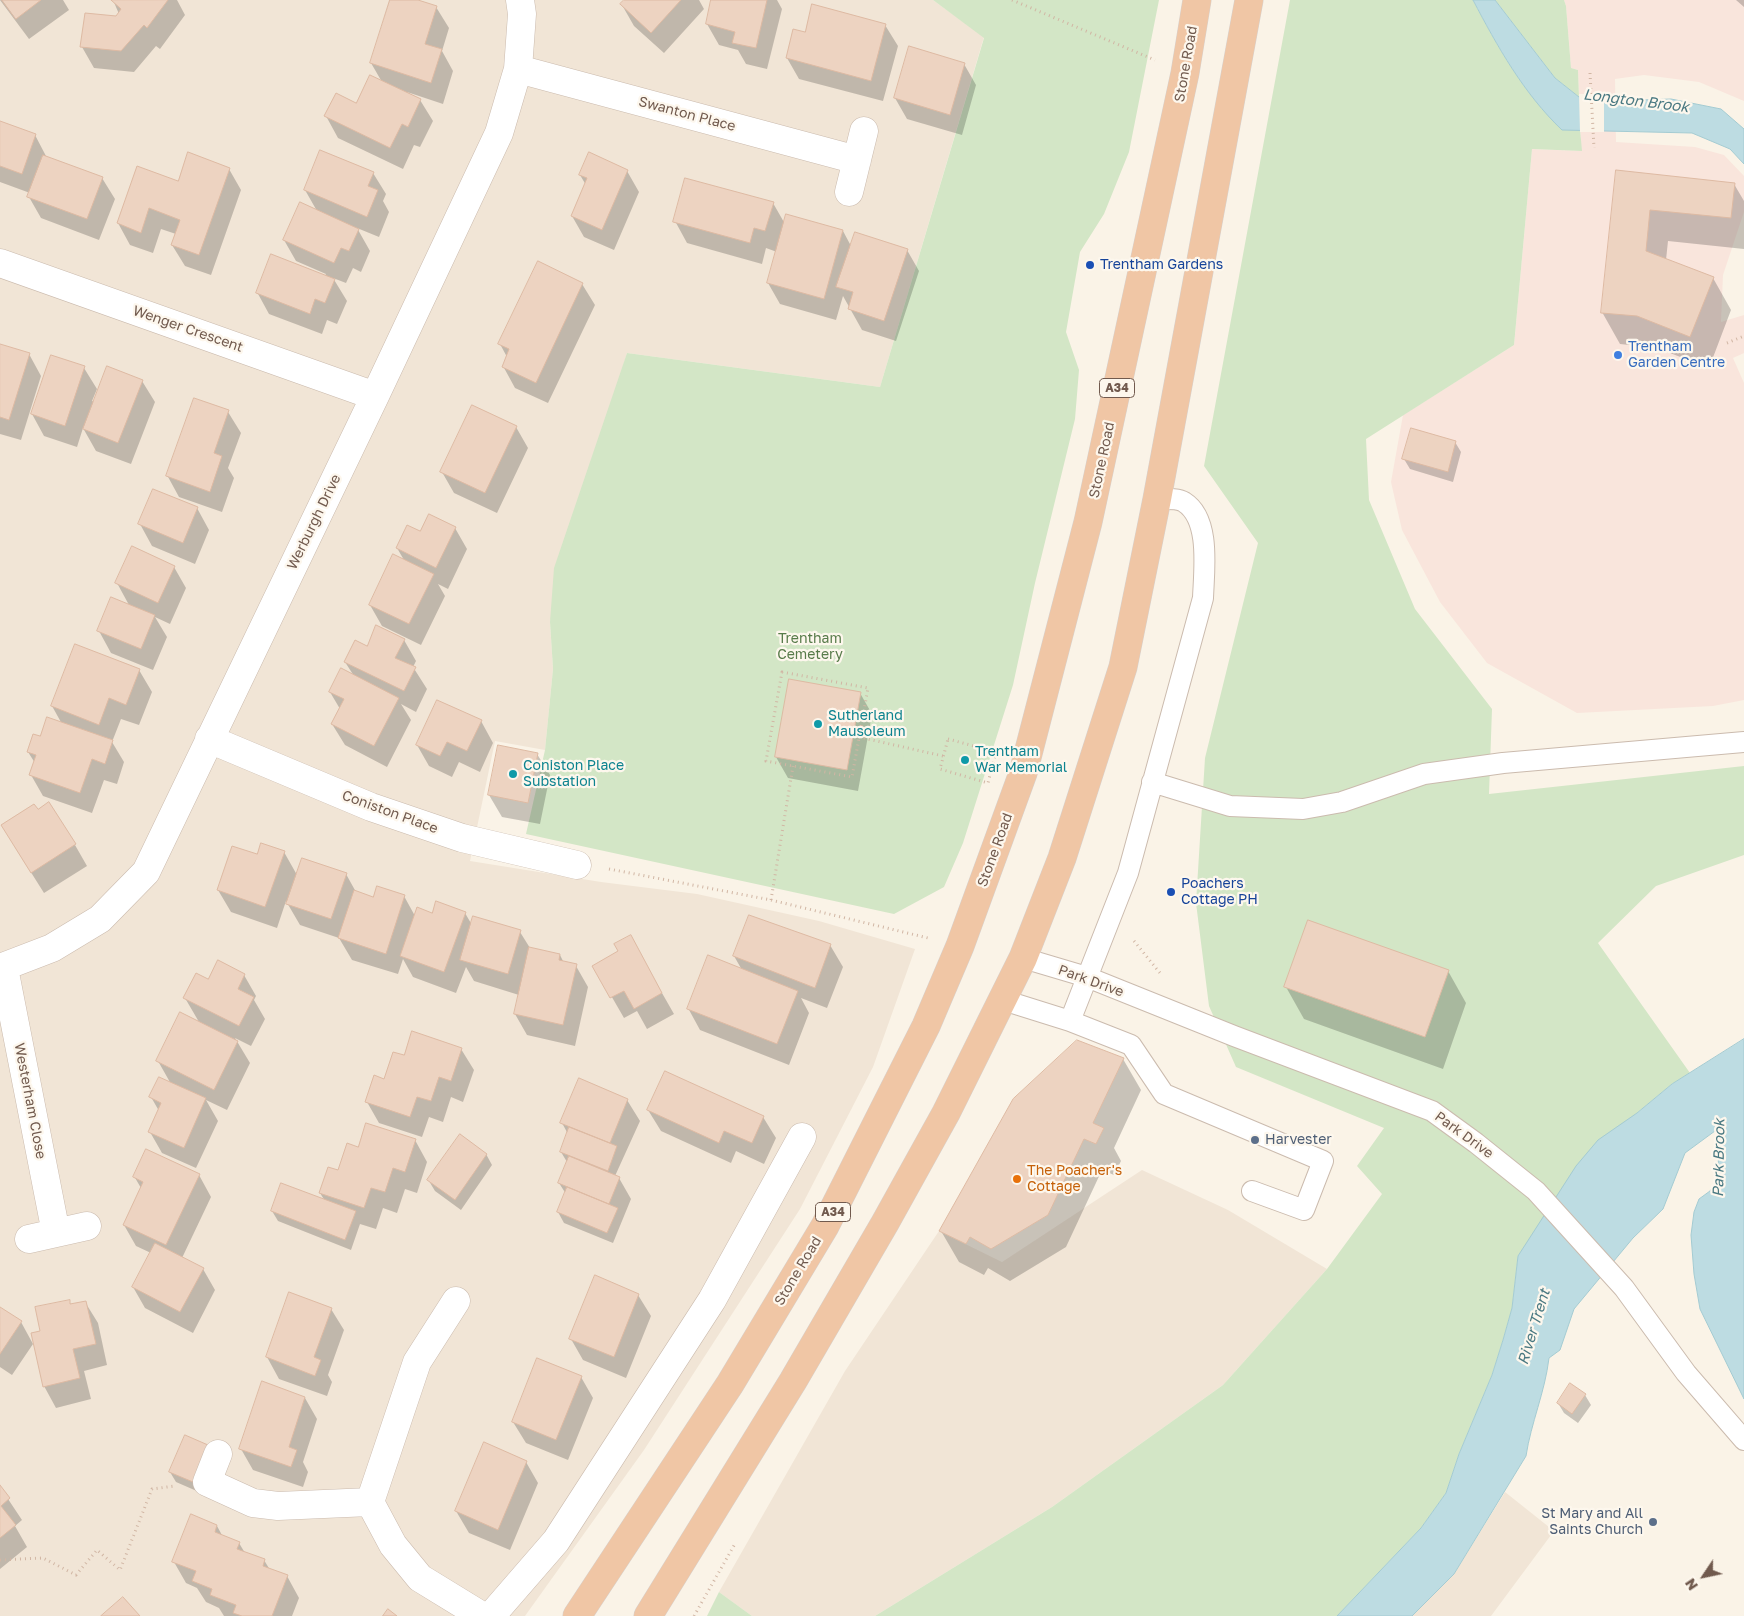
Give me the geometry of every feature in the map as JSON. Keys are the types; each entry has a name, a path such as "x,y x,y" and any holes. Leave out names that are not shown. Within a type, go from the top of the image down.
{"highway":[{"name":"Stone Road","path":"577,1616 730,1384 825,1226 926,1026 960,946 1023,773 1088,522 1185,73 1197,0"},
{"path":"648,1616 793,1381 885,1222 1003,1000 1023,958 1062,858 1123,667 1157,498 1249,0"}],"street":[{"name":"Werburgh Drive","path":"2,968 52,948 100,919 146,872 376,396 499,133 518,68 522,14 520,0"},
{"name":"Swanton Place","path":"518,68 857,160"},
{"path":"849,192 864,131"},
{"name":"Wenger Crescent","path":"0,263 376,396"},
{"name":"Coniston Place","path":"209,739 371,807 462,838 577,866"},
{"name":"Westerham Close","path":"2,968 56,1233"},
{"path":"491,1616 556,1541 712,1300 802,1137"},
{"path":"29,1240 87,1226"},
{"path":"456,1302 417,1362 370,1502 393,1545 420,1578 482,1616"},
{"path":"218,1454 208,1482 253,1503 278,1506 370,1502"}],"lane":[{"path":"1070,1022 1128,873 1203,598 1205,552 1198,516 1183,502 1157,498"},
{"path":"1152,782 1230,806 1303,809 1342,802 1424,774 1503,763 1744,742"},
{"name":"Park Drive","path":"1023,958 1087,977 1234,1036 1432,1111 1476,1142 1536,1191 1624,1288 1686,1373 1744,1440"},
{"path":"1003,1000 1131,1044 1164,1094 1324,1161 1304,1210 1252,1191"}],"path":[{"path":"1012,0 1185,73"},
{"path":"1590,73 1594,148"},
{"path":"1727,343 1744,336"},
{"path":"782,672 868,688 852,776 793,766 766,761 782,672"},
{"path":"859,736 943,756"},
{"path":"948,739 996,752 988,783 940,769 943,756 948,739"},
{"path":"771,900 793,766"},
{"path":"577,866 597,867 771,900 960,946"},
{"path":"0,1560 43,1558 76,1576 97,1550 120,1570 152,1489 208,1482"},
{"path":"694,1616 736,1542"}],"shaded area":[{"path":"0,0 933,0 984,37 880,387 627,353 550,622 553,669 545,750 495,741 470,861 601,882 697,894 819,921 915,949 873,1067 800,1209 644,1450 525,1616 0,1616"},
{"name":"Trentham Garden Centre","path":"1564,0 1744,0 1744,101 1699,82 1644,75 1615,79 1616,142 1695,147 1724,155 1744,176 1744,212 1723,275 1721,322 1744,315 1744,353 1733,358 1744,383 1744,700 1713,706 1577,713 1487,663 1440,602 1402,530 1391,482 1403,415 1514,345 1532,149 1581,151 1578,70 1571,68"},
{"path":"1142,1170 1228,1210 1327,1269 1223,1385 1052,1507 875,1616 752,1616 719,1592 845,1371 939,1231 1002,1262"},
{"path":"1505,1492 1554,1531 1491,1616 1412,1616 1454,1574"}],"green space":[{"name":"Trentham Cemetery","path":"933,0 1159,0 1129,152 1104,214 1080,252 1066,332 1079,370 1075,419 1035,583 1013,685 963,843 944,887 894,914 526,834 545,750 553,669 550,622 554,568 627,353 880,387 984,38"},
{"path":"1290,0 1473,0 1512,69 1536,101 1563,130 1580,129 1582,151 1532,149 1514,345 1366,439 1369,500 1415,609 1492,709 1489,794 1744,766 1744,855 1656,886 1598,943 1690,1073 1672,1084 1637,1113 1518,1256 1512,1308 1503,1340 1492,1375 1459,1454 1446,1493 1421,1528 1337,1616 875,1616 1052,1507 1223,1385 1327,1269 1382,1194 1357,1166 1384,1128 1236,1067 1209,1006 1196,903 1205,758 1258,543 1204,466"},
{"path":"1495,0 1564,0 1571,68 1578,70 1579,97 1555,78"},
{"path":"719,1592 752,1616 707,1616"}],"water":[{"name":"Longton Brook","path":"1473,0 1495,0 1555,78 1579,97 1615,96 1642,100 1671,99 1721,109 1744,129 1744,164 1730,149 1692,133 1562,130 1535,101 1512,69"},
{"path":"1744,1039 1744,1399 1700,1309 1694,1274 1691,1235 1694,1212 1699,1199 1710,1191 1718,1178 1719,1128 1685,1153 1663,1209 1633,1238 1574,1309 1560,1350 1549,1358 1526,1456 1454,1574 1412,1616 1337,1616 1421,1528 1446,1493 1459,1454 1492,1375 1503,1340 1512,1308 1518,1256 1576,1166 1598,1140 1637,1113 1672,1084"}],"pier":[{"path":"1579,94 1604,94 1604,132 1580,132"}],"building":[{"path":"2,0 41,0 16,19"},
{"path":"111,0 168,0 147,28 144,25 121,51 80,47 85,13 116,16 121,9"},
{"path":"390,0 418,0 437,6 425,44 442,49 431,83 370,63"},
{"path":"624,0 681,0 651,33 620,4"},
{"path":"711,0 767,0 756,48 732,43 735,32 706,24"},
{"path":"812,4 886,24 871,81 786,58 793,29 805,32"},
{"path":"909,46 965,63 950,115 894,98"},
{"path":"370,75 421,99 408,127 402,124 390,148 324,116 336,93 356,103"},
{"path":"0,121 36,134 22,174 0,166"},
{"path":"320,150 374,172 368,186 378,190 367,217 304,190"},
{"path":"188,152 230,168 199,255 171,245 180,220 149,208 141,233 117,223 137,166 178,181"},
{"path":"589,152 628,170 602,230 571,216 587,178 579,175"},
{"path":"43,155 103,177 87,219 27,197"},
{"path":"1616,170 1735,183 1731,218 1650,210 1646,251 1714,277 1690,337 1637,316 1601,313"},
{"path":"685,178 774,202 765,231 754,228 750,243 673,222"},
{"path":"300,202 359,229 349,251 341,248 334,263 283,240"},
{"path":"786,214 843,230 824,299 767,283"},
{"path":"855,232 908,249 884,321 848,309 853,292 836,287"},
{"path":"271,254 335,279 325,303 315,299 310,314 256,293"},
{"path":"538,261 583,283 536,383 502,367 509,349 498,344"},
{"path":"0,344 30,353 9,420 0,417"},
{"path":"51,355 85,366 65,426 31,414"},
{"path":"107,366 143,380 118,443 83,429"},
{"path":"194,398 229,410 214,453 222,456 210,492 166,476"},
{"path":"472,405 517,426 485,493 440,472"},
{"path":"1411,428 1456,441 1448,472 1402,459"},
{"path":"153,489 198,507 183,543 138,524"},
{"path":"429,514 456,527 436,568 396,548 407,525 420,531"},
{"path":"132,546 175,566 158,603 115,583"},
{"path":"393,554 434,574 409,624 369,605"},
{"path":"111,597 155,615 141,649 97,631"},
{"path":"376,625 405,639 395,658 416,667 404,691 344,662 355,640 367,646"},
{"path":"75,644 140,669 126,705 109,698 99,725 51,706"},
{"path":"341,668 399,698 374,746 331,724 344,699 329,692"},
{"name":"Sutherland Mausoleum","path":"789,679 861,692 847,770 775,757"},
{"path":"437,700 482,720 467,751 447,742 440,756 416,745"},
{"path":"47,717 113,740 105,764 92,759 80,793 29,775 36,755 27,752 33,734 40,736"},
{"name":"Coniston Place Substation","path":"498,745 538,753 528,803 488,795"},
{"path":"49,802 76,844 31,873 1,825 34,804 38,809"},
{"path":"261,843 285,851 265,907 217,890 232,846 257,854"},
{"path":"302,858 347,873 331,919 286,904"},
{"path":"377,886 405,895 386,954 338,938 354,890 373,897"},
{"path":"436,901 466,912 444,972 400,956 417,907 432,913"},
{"path":"749,915 831,944 815,988 733,956"},
{"path":"473,916 521,930 508,974 460,960"},
{"path":"1308,920 1449,970 1425,1037 1284,987"},
{"path":"631,935 662,993 634,1009 624,991 610,998 592,966 618,951 614,944"},
{"path":"529,947 560,954 559,960 577,964 563,1025 514,1014"},
{"path":"708,955 798,991 777,1044 687,1009"},
{"path":"218,960 245,974 238,989 254,997 239,1026 183,998 196,973 208,979"},
{"path":"180,1012 238,1041 214,1090 156,1061"},
{"path":"412,1031 462,1048 451,1081 439,1077 431,1101 417,1097 410,1117 365,1102 374,1075 384,1079 393,1052 404,1055"},
{"name":"The Poacher's Cottage","path":"1077,1040 1124,1058 1093,1123 1104,1128 1096,1144 1084,1139 1048,1215 991,1249 970,1237 966,1244 939,1231 1013,1099"},
{"path":"665,1071 764,1116 752,1143 724,1131 719,1143 647,1110"},
{"path":"159,1077 206,1098 184,1148 148,1132 161,1103 149,1097"},
{"path":"579,1078 628,1099 610,1143 560,1123"},
{"path":"366,1123 416,1139 405,1172 393,1168 385,1192 371,1188 364,1208 319,1193 328,1167 338,1170 347,1143 358,1147"},
{"path":"569,1127 617,1146 608,1171 560,1152"},
{"path":"460,1134 487,1154 455,1200 427,1180"},
{"path":"146,1149 200,1174 166,1245 123,1225 143,1182 133,1177"},
{"path":"569,1156 620,1177 609,1204 558,1183"},
{"path":"281,1183 356,1211 345,1240 271,1211"},
{"path":"567,1187 618,1208 607,1233 557,1212"},
{"path":"155,1243 204,1268 180,1312 132,1287"},
{"path":"595,1275 639,1294 614,1357 569,1339"},
{"path":"289,1292 332,1308 314,1357 321,1360 315,1376 266,1357"},
{"path":"70,1300 70,1304 86,1301 96,1344 73,1349 80,1378 43,1387 31,1333 40,1331 35,1307"},
{"path":"0,1307 22,1321 0,1354"},
{"path":"537,1358 582,1376 556,1440 512,1422"},
{"path":"262,1381 305,1397 289,1447 297,1450 291,1467 239,1449"},
{"path":"1570,1383 1586,1394 1572,1414 1557,1403"},
{"path":"185,1435 208,1445 193,1482 169,1472"},
{"path":"484,1442 527,1461 498,1530 455,1511"},
{"path":"0,1485 10,1498 1,1506 16,1525 0,1538"},
{"path":"191,1514 217,1525 215,1532 240,1542 237,1549 265,1559 263,1566 288,1575 272,1616 242,1616 233,1613 236,1605 210,1595 212,1589 192,1581 196,1571 172,1562"},
{"path":"123,1597 140,1616 101,1616"},
{"path":"388,1609 397,1616 383,1616"}],"place":[{"name":"Trentham Gardens","path":"1090,265"},
{"name":"Trentham Garden Centre","path":"1618,355"},
{"name":"Sutherland Mausoleum","path":"818,724"},
{"name":"Trentham War Memorial","path":"965,760"},
{"name":"Coniston Place Substation","path":"513,774"},
{"name":"Poachers Cottage PH","path":"1171,892"},
{"name":"Harvester","path":"1255,1140"},
{"name":"The Poacher's Cottage","path":"1017,1179"},
{"name":"St Mary and All Saints Church","path":"1653,1522"}],"water label":[{"name":"Park Brook","path":"1719,1158"},
{"name":"River Trent","path":"1534,1327"}]}
